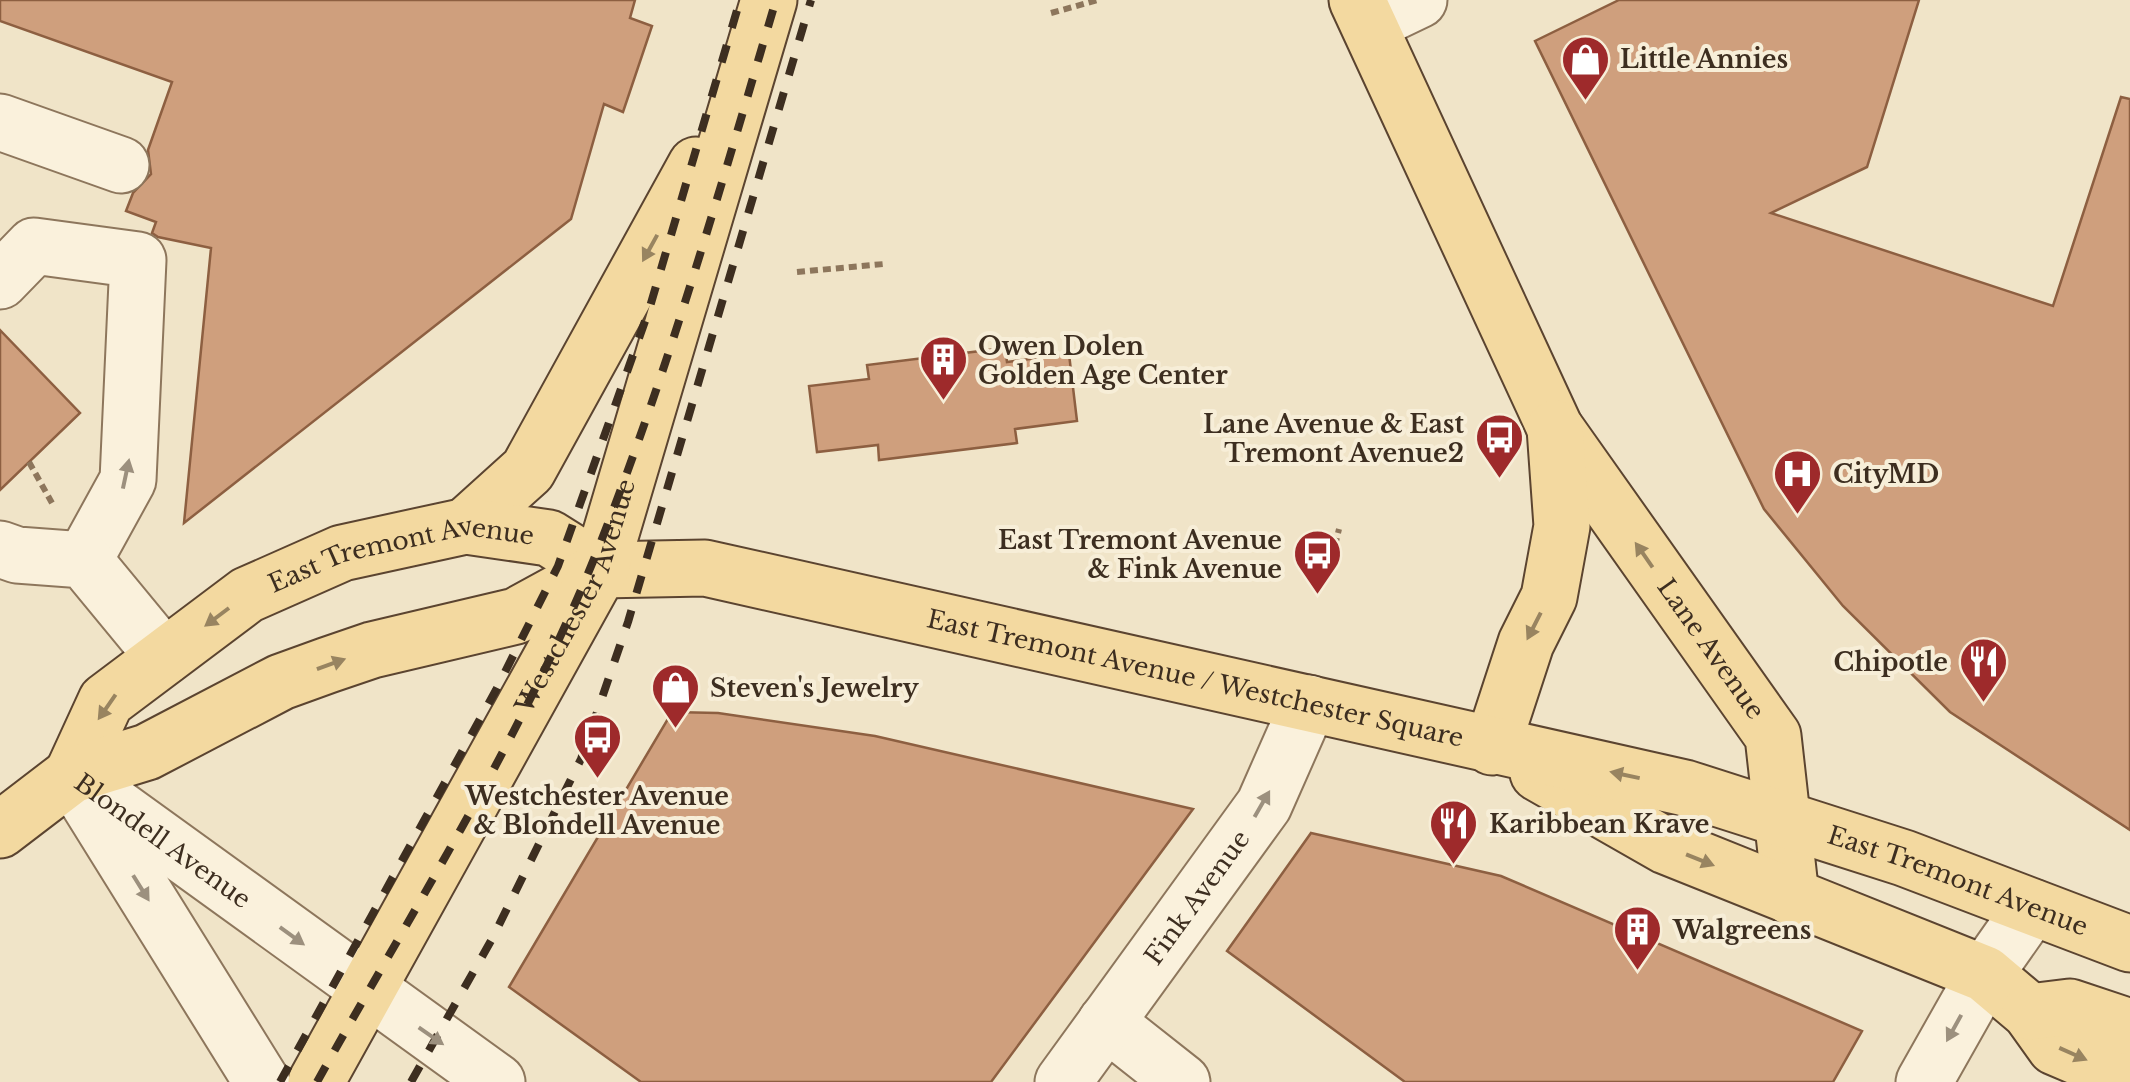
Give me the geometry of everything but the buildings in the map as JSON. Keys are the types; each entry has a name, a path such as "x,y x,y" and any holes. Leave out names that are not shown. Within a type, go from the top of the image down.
{"main road":[{"name":"Westchester Avenue","path":"316,1082 600,570 769,0"},
{"name":"Lane Avenue","path":"1363,12 1556,428 1773,736 1786,820 1791,896"},
{"name":"Westchester Avenue","path":"466,526 528,470 748,70"},
{"name":"Lane Avenue","path":"1492,747 1526,643 1549,597 1562,526 1556,428"},
{"name":"East Tremont Avenue","path":"0,830 72,775 148,752 282,682 372,650 516,616 600,570 549,538 466,526 342,553 247,595 106,701 72,775"},
{"name":"East Tremont Avenue / Westchester Square","path":"600,570 705,568 1685,788 1786,820"},
{"path":"1492,747 1666,846 1985,974 2030,1012 2056,1047 2130,1080"},
{"name":"East Tremont Avenue","path":"1786,820 1904,858 2130,944"},
{"path":"2030,1012 2070,1007 2130,1027"}],"street":[{"path":"1363,12 1419,0"},
{"path":"0,122 121,165"},
{"path":"0,281 34,246 138,260 128,480 84,560"},
{"path":"0,549 16,556 84,560 164,657"},
{"name":"Fink Avenue","path":"1063,1082 1264,805 1309,703"},
{"name":"Blondell Avenue","path":"72,775 497,1082"},
{"name":"Blondell Avenue","path":"72,775 262,1082"},
{"path":"1924,1082 1985,974 2032,908"},
{"path":"1106,1022 1182,1082"}],"path":[{"path":"1051,13 1098,0"},
{"path":"797,272 884,264"},
{"path":"1329,571 1339,530"}],"railway":[{"path":"280,1082 496,690 558,566 649,310 740,0"},
{"path":"317,1082 501,756 596,554 670,348 776,0"},
{"path":"411,1082 492,939 581,759 628,622 811,0"}],"place":[{"name":"Little Annies","path":"1585,102"},
{"name":"Owen Dolen Golden Age Center","path":"943,402"},
{"name":"Lane Avenue & East Tremont Avenue2","path":"1499,480"},
{"name":"CityMD","path":"1798,516"},
{"name":"East Tremont Avenue & Fink Avenue","path":"1317,596"},
{"name":"Chipotle","path":"1983,704"},
{"name":"Steven's Jewelry","path":"675,730"},
{"name":"Westchester Avenue & Blondell Avenue","path":"597,780"},
{"name":"Karibbean Krave","path":"1454,866"},
{"name":"Walgreens","path":"1638,972"}]}
